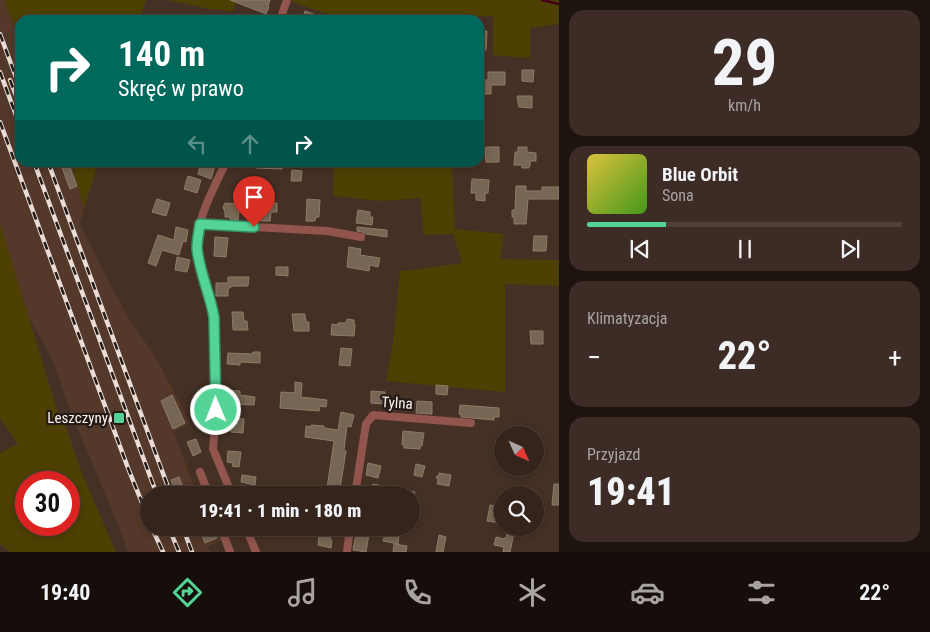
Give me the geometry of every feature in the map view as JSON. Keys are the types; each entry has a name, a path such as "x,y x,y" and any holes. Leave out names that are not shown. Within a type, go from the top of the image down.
{"street":[{"path":"282,15 287,0"},
{"path":"224,167 206,204 200,224 197,245 198,257 214,317 216,410 213,449 228,486"},
{"path":"200,224 327,231 361,237"},
{"name":"Tylna","path":"356,486 366,424 373,414 472,423"},
{"path":"200,472 205,486"},
{"path":"224,536 230,552"},
{"path":"249,536 256,552"},
{"path":"347,552 349,536"}],"shaded area":[{"path":"0,0 4,0 15,29 15,167 73,167 84,209 80,224 132,324 155,356 189,424 174,432 194,486 140,486 140,536 220,536 222,540 208,547 210,552 128,552 71,412 52,359 28,315 0,226"},
{"path":"4,0 146,0 142,15 15,15 15,29"},
{"path":"167,0 237,0 233,11 210,9"},
{"path":"292,0 559,0 559,24 530,28 530,58 493,55 493,16 330,15 292,2"},
{"path":"73,167 97,167 84,209"},
{"path":"334,167 452,167 455,229 504,234 500,259 559,260 559,286 505,284 505,392 386,381 393,343 400,271 462,263 453,234 424,235 420,198 382,201 333,196"},
{"path":"0,223 61,423 64,422 83,476 116,552 10,552 0,544 0,453 18,444 0,418"}],"building":[{"path":"230,0 270,0 266,14"},
{"path":"305,11 316,15 304,15"},
{"path":"484,31 487,31 486,50 484,50"},
{"path":"522,70 534,70 533,82 522,81"},
{"path":"488,72 505,72 505,85 491,85 491,94 484,94 484,80 488,80"},
{"path":"517,96 532,96 532,108 519,107"},
{"path":"486,147 499,147 499,162 486,162"},
{"path":"518,147 527,147 527,152 536,153 536,161 530,161 529,168 522,168 522,165 514,165 515,152 518,152"},
{"path":"62,167 70,167 77,186 70,189"},
{"path":"200,167 215,167 211,179 198,174"},
{"path":"282,167 282,169 256,168"},
{"path":"292,170 302,171 301,181 291,181"},
{"path":"188,176 201,180 197,193 184,189"},
{"path":"472,179 489,180 485,201 476,200 476,193 471,193"},
{"path":"516,186 526,186 526,191 542,191 542,187 559,187 559,199 528,199 526,224 514,224 512,210 515,210"},
{"path":"157,199 170,203 166,216 152,212"},
{"path":"307,199 320,200 319,217 316,217 315,221 306,221"},
{"path":"261,202 277,203 277,212 271,212 270,221 260,221"},
{"path":"225,203 240,204 238,220 225,217 223,207"},
{"path":"358,210 370,212 370,217 373,217 372,225 356,223"},
{"path":"176,227 188,230 186,242 183,241 179,255 162,250 156,266 148,263 158,235 174,240"},
{"path":"357,227 387,230 387,237 357,231"},
{"path":"534,236 547,236 546,251 533,251"},
{"path":"215,237 228,238 226,257 214,256"},
{"path":"349,247 361,249 360,255 380,258 378,267 370,265 369,271 347,267"},
{"path":"177,257 190,260 187,272 175,270"},
{"path":"276,267 288,267 288,276 276,275"},
{"path":"228,277 249,277 248,286 233,286 228,289 228,296 216,296 216,283 228,283"},
{"path":"232,312 243,312 248,330 233,330"},
{"path":"292,314 305,314 306,322 309,322 309,331 294,331"},
{"path":"347,319 354,320 354,336 331,335 332,324 346,323"},
{"path":"530,331 543,331 543,344 531,344"},
{"path":"341,348 352,349 350,366 339,365"},
{"path":"253,352 260,352 260,363 240,362 240,365 227,364 228,353 253,354"},
{"path":"295,382 302,383 301,397 327,400 326,407 320,406 319,411 280,408 281,392 295,393"},
{"path":"436,385 448,386 447,395 436,394"},
{"path":"227,390 240,391 240,395 255,397 254,405 227,404"},
{"path":"371,391 385,392 384,404 371,403"},
{"path":"172,395 185,423 173,429 161,401"},
{"path":"417,401 432,402 432,414 416,413"},
{"path":"460,405 499,408 499,417 494,417 494,420 461,417 461,414 459,414"},
{"path":"341,412 354,415 351,427 347,426 344,450 346,451 340,486 327,486 334,441 305,437 306,426 324,426 324,428 338,430"},
{"path":"232,418 244,419 243,433 231,432"},
{"path":"403,431 424,433 420,449 404,448 404,445 402,445"},
{"path":"196,439 201,452 193,456 187,442"},
{"path":"228,451 241,452 239,467 232,466 233,463 227,462"},
{"path":"368,463 381,466 378,478 366,475"},
{"path":"416,464 425,466 422,477 414,475"},
{"path":"439,473 451,475 449,486 437,484 438,480 436,477"},
{"path":"242,475 256,477 255,485 241,482"},
{"path":"179,477 182,486 173,486 171,480"},
{"path":"554,484 559,484 559,505 552,505"},
{"path":"490,505 494,506 494,522 487,521"},
{"path":"439,535 446,537 443,552 436,552"},
{"path":"202,536 216,536 217,538 205,543"},
{"path":"319,536 331,536 331,548 318,545"},
{"path":"356,536 369,536 366,552 353,550"},
{"path":"384,536 399,536 398,544 383,541"},
{"path":"506,536 513,536 510,552 503,552 504,547 494,545 496,537 506,538"},
{"path":"394,544 407,546 406,552 393,552"}],"waterway":[{"path":"542,0 559,4"}],"railway":[{"path":"0,34 15,74"},
{"path":"0,72 15,112"},
{"path":"10,80 15,93"},
{"path":"0,122 15,163"},
{"path":"17,167 140,498"},
{"path":"36,167 154,486"},
{"path":"50,167 168,486"},
{"path":"156,536 163,552"},
{"path":"172,536 179,552"},
{"path":"186,536 192,552"}],"place":[{"name":"Leszczyny","path":"119,418"}],"route":[{"path":"216,410 214,317 198,257 197,245 200,224 254,227"}]}
